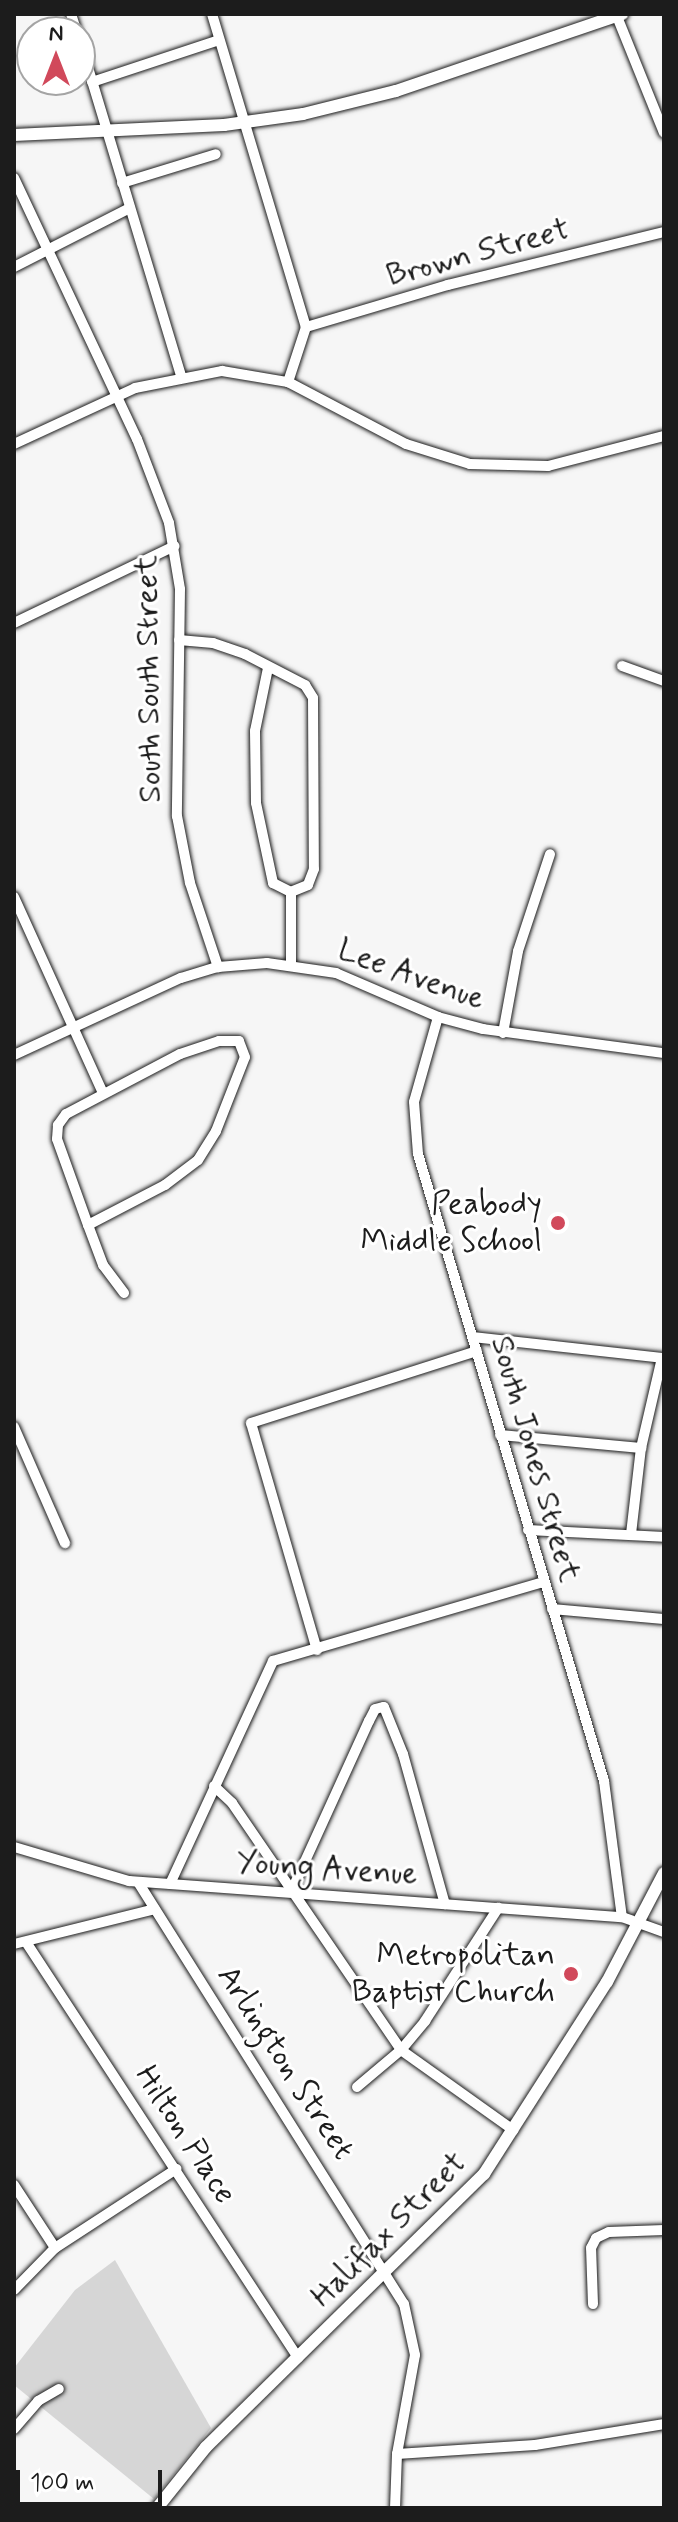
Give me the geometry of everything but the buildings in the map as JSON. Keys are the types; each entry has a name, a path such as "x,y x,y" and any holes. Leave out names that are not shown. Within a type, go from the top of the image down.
{"main road":[{"path":"14,135 244,123 396,91 618,15"},
{"name":"Halifax Street","path":"157,2508 206,2447 466,2196 513,2130 640,1923 664,1873"}],"street":[{"path":"212,14 306,327 288,382"},
{"path":"618,15 664,133"},
{"path":"96,81 219,40"},
{"path":"96,96 181,375"},
{"path":"122,183 216,154"},
{"name":"South South Street","path":"14,178 151,473 175,546 179,640 177,816 190,883 218,967"},
{"path":"14,267 130,208"},
{"name":"Brown Street","path":"306,327 448,285 664,232"},
{"path":"14,444 116,397 181,375 233,372 288,382 406,444 470,464 548,466 664,436"},
{"path":"14,623 175,546"},
{"path":"179,640 213,643 268,668 305,685 313,698 314,869 308,885 291,892 273,883 256,803 255,731 268,668"},
{"path":"622,666 664,681"},
{"path":"503,1033 518,951 550,854"},
{"path":"291,892 291,964"},
{"path":"14,897 103,1093"},
{"name":"Lee Avenue","path":"14,1055 181,978 218,967 291,964 360,981 438,1017 503,1033 664,1053"},
{"name":"South Jones Street","path":"438,1017 417,1088 415,1139 609,1798 622,1917"},
{"path":"88,1225 165,1185 208,1146 245,1057 239,1041 224,1041 180,1054 66,1114 57,1132 88,1225 103,1265 124,1293"},
{"path":"473,1337 663,1358 641,1448 631,1534"},
{"path":"317,1650 251,1423 477,1351"},
{"path":"14,1427 65,1543"},
{"path":"500,1435 641,1448"},
{"path":"528,1530 664,1537"},
{"path":"170,1884 269,1665 544,1582"},
{"path":"552,1609 664,1619"},
{"path":"291,1892 375,1709 388,1709 445,1904"},
{"path":"214,1786 232,1803 401,2050 513,2130"},
{"name":"Young Avenue","path":"14,1847 82,1871 138,1882 622,1917 664,1932"},
{"name":"Arlington Street","path":"138,1882 387,2273 410,2320 415,2355 397,2454 395,2508"},
{"path":"357,2087 401,2050 498,1908"},
{"path":"14,1944 155,1909"},
{"name":"Hilton Place","path":"26,1942 298,2358"},
{"path":"14,2290 55,2248 176,2169"},
{"path":"14,2185 55,2248"},
{"path":"593,2304 591,2248 596,2238 609,2232 664,2230"},
{"path":"14,2429 38,2401 59,2389"},
{"path":"397,2454 535,2445 664,2424"}],"shaded area":[{"path":"115,2260 211,2428 154,2499 14,2385 14,2368 75,2290"}],"place":[{"name":"Peabody Middle School","path":"558,1223"},
{"name":"Metropolitan Baptist Church","path":"571,1974"}]}
